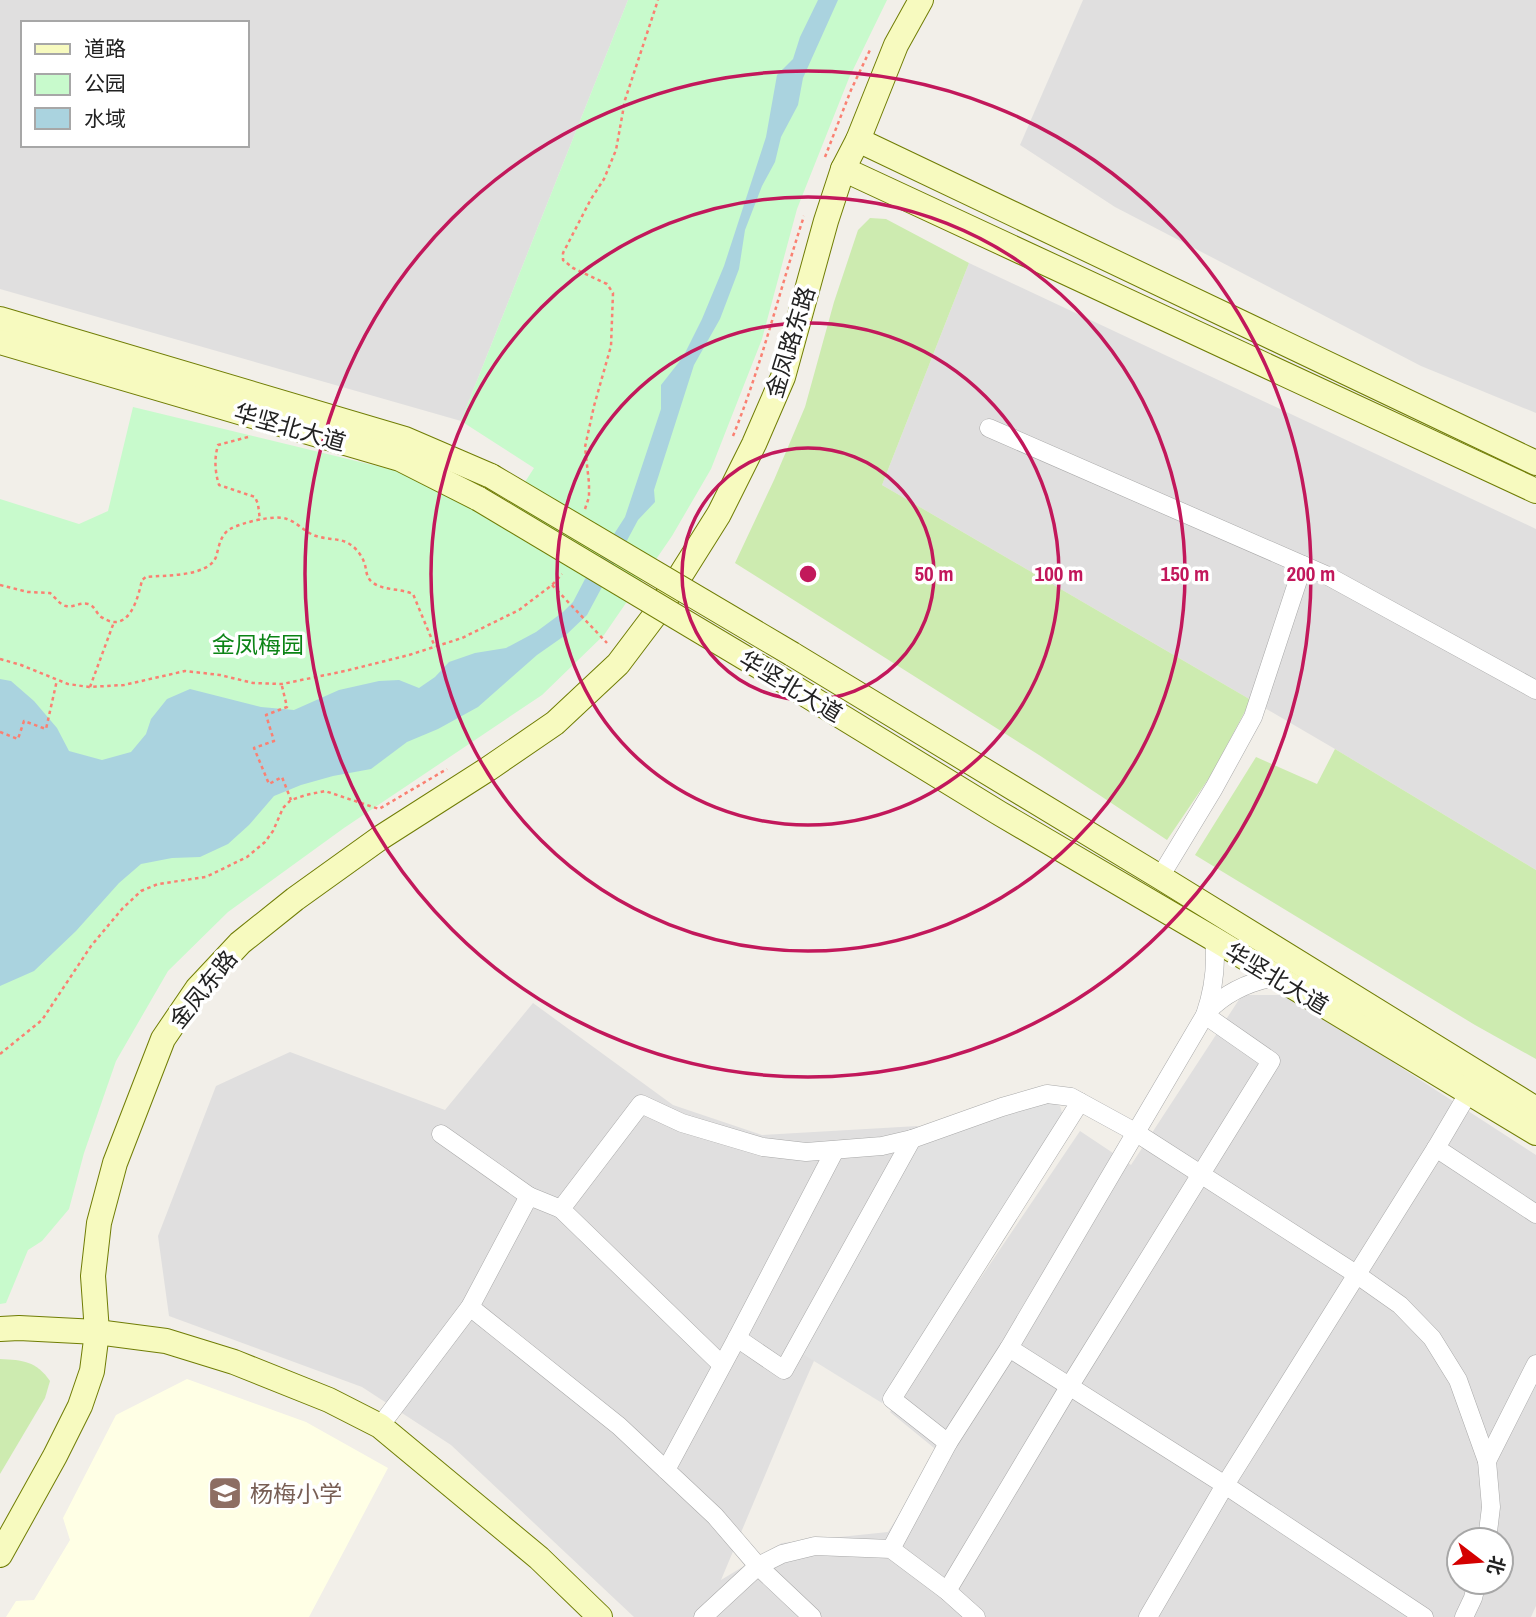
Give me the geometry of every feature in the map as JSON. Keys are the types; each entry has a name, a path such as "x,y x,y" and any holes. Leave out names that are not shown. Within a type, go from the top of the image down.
{"main road":[{"name":"金凤路东路","path":"609,652 658,611 719,514 754,444 783,377 826,221 832,167 858,140 896,45 921,0"},
{"path":"858,140 1536,463"},
{"path":"832,167 1536,491"},
{"name":"华坚北大道","path":"0,320 405,439 491,476 792,654 1536,1109"},
{"name":"华坚北大道","path":"0,342 400,459 479,499 1536,1133"},
{"name":"金凤东路","path":"0,1555 55,1456 92,1371 97,1332 93,1276 99,1223 115,1163 163,1039 197,989 240,943 295,899 380,838 555,723 609,652"},
{"path":"10,1329 97,1332 166,1341 234,1362 329,1400 380,1426 539,1558 600,1617"}],"street":[{"path":"989,428 1328,576 1536,690"},
{"path":"1160,877 1253,717 1303,565"},
{"path":"1205,1015 1216,969 1214,939"},
{"path":"891,1549 948,1443 1009,1348 1205,1015 1236,989 1275,977"},
{"path":"947,1591 1069,1387 1271,1061 1205,1015"},
{"path":"1148,1617 1225,1485 1469,1092"},
{"path":"561,1209 641,1104 682,1123 763,1147 806,1152 882,1146 912,1139 1047,1094 1071,1097 1135,1132 1400,1305 1432,1338 1458,1380 1487,1461 1491,1507 1489,1526"},
{"path":"948,1443 891,1399 1080,1102"},
{"path":"441,1134 529,1196 561,1209 722,1365"},
{"path":"737,1338 784,1370 912,1139"},
{"path":"1436,1148 1536,1214"},
{"path":"666,1470 835,1150"},
{"path":"380,1426 470,1307 529,1196"},
{"path":"470,1307 619,1426 715,1516 758,1566 812,1617"},
{"path":"1009,1348 1225,1485 1424,1617"},
{"path":"1487,1461 1536,1364"},
{"path":"703,1617 758,1566 782,1554 815,1546 891,1549 947,1591 976,1617"},
{"path":"1464,1617 1474,1596"}],"path":[{"path":"832,167 851,90 874,42"},
{"path":"731,442 762,356 804,216"},
{"path":"252,433 250,436 218,445 216,476 219,485 255,497 260,520"},
{"path":"0,585 28,592 50,593 63,606 85,603 96,609 99,616 114,622 125,619 130,614 138,598 142,580 146,577 190,573 208,567 215,561 223,534 232,528 260,520 287,518 313,535 351,545 364,561 366,573 372,582 413,594 435,647"},
{"path":"552,585 609,652"},
{"path":"89,687 114,622"},
{"path":"0,732 18,739 24,721 46,729 57,680"},
{"path":"282,684 287,707 266,715 274,741 254,748 269,783 282,777 291,800"},
{"path":"0,1054 42,1020 91,947 122,909 141,891 158,884 206,877 247,857 265,842 283,808 291,800 325,791 379,808 451,767"}],"shaded area":[{"path":"0,0 628,0 461,421 0,289"},
{"path":"1083,0 1536,0 1536,413 1421,366 1115,207 1020,145"},
{"path":"969,263 1536,529 1536,870 1335,749 882,485"},
{"path":"1242,995 1289,995 1536,1155 1536,1606 1531,1617 634,1617 451,1445 362,1387 169,1316 158,1236 216,1086 290,1052 445,1110 533,1003 673,1105 762,1135 918,1126 798,1397 721,1580 782,1543 888,1532 939,1452 890,1412 1080,1131 1131,1165"},
{"path":"1038,1102 1052,1102 1060,1106 1063,1116 882,1403 801,1353 912,1150"},
{"name":"杨梅小学","path":"187,1379 306,1422 388,1468 309,1617 6,1617 16,1601 34,1600 70,1540 63,1518 116,1415"}],"green space":[{"name":"金凤梅园","path":"628,0 887,0 849,78 797,209 762,339 711,469 672,536 604,635 542,695 344,828 228,912 168,971 116,1061 84,1153 69,1209 42,1241 28,1250 6,1303 0,1304 0,499 79,524 108,511 133,407 418,476 505,513 534,468 461,421"},
{"path":"870,218 886,219 969,263 882,485 1251,700 1211,775 1167,840 1039,755 735,563 805,407 834,302 858,230"},
{"path":"1335,749 1536,870 1536,1059 1475,1025 1195,855 1256,757 1317,784"},
{"path":"0,1359 28,1363 40,1369 50,1381 45,1398 0,1474"}],"water":[{"path":"818,0 838,0 803,78 798,105 781,137 775,162 762,186 745,230 739,269 720,319 694,365 654,490 655,502 638,520 587,615 478,707 407,742 371,769 333,776 274,796 228,844 200,857 172,858 141,864 119,883 76,931 34,971 0,986 0,679 11,681 34,701 57,728 69,751 102,760 131,752 146,734 151,719 167,699 190,689 261,707 294,710 339,690 379,681 399,680 419,688 435,677 449,662 475,653 506,648 536,632 563,612 573,602 625,517 661,409 661,385 683,357 724,266 766,137 777,75 793,59 800,37"}],"place":[{"name":"杨梅小学","path":"225,1493"}]}
